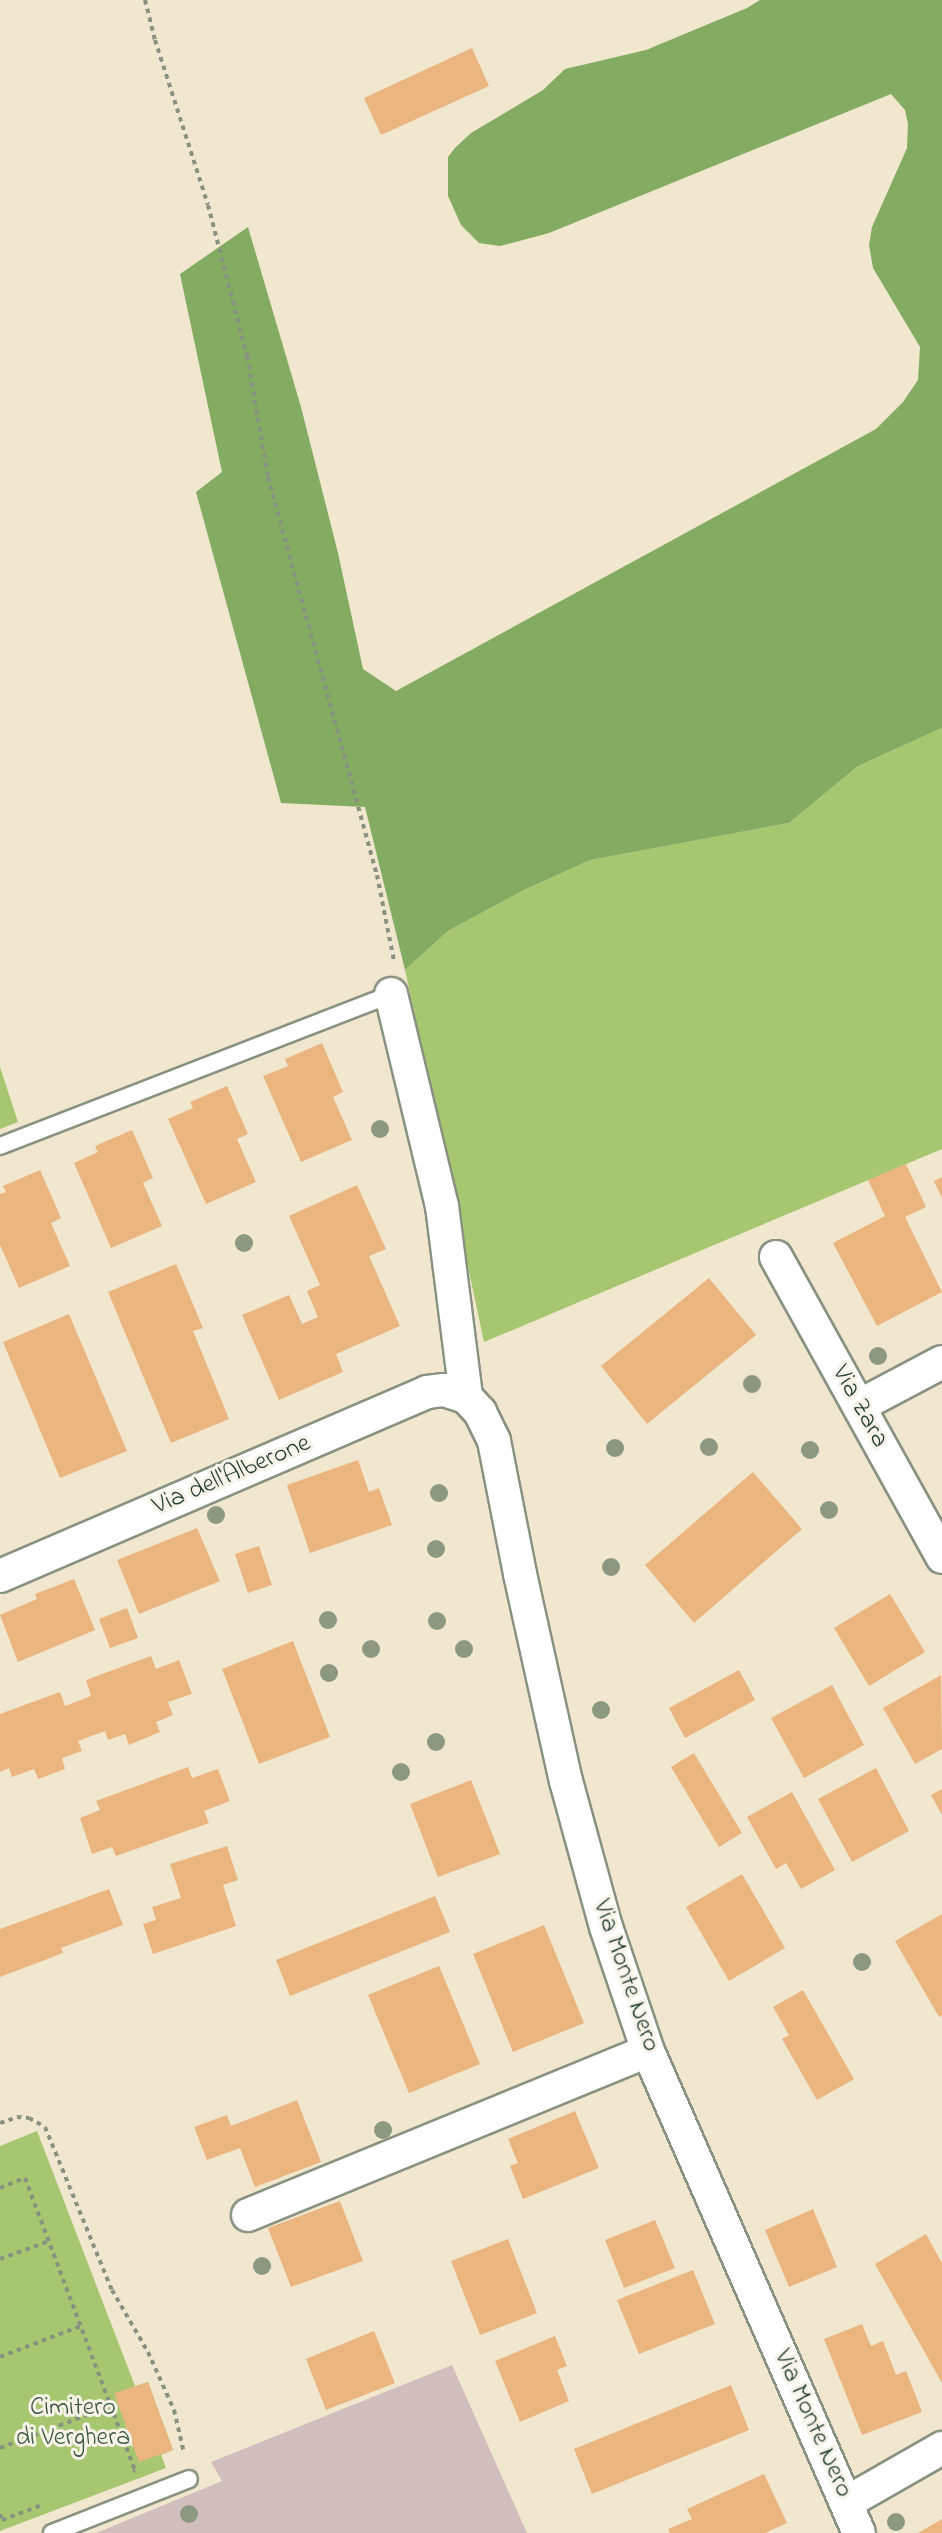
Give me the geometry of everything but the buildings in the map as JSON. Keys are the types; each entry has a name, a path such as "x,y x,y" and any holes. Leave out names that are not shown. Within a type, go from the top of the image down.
{"street":[{"path":"391,994 442,1206 466,1397"},
{"name":"Via Zara","path":"776,1257 942,1557"},
{"path":"859,1406 942,1362"},
{"name":"Via dell'Alberone","path":"0,1576 427,1392 444,1390 466,1397"},
{"name":"Via Monte Nero","path":"466,1397 480,1412 494,1441 520,1574 566,1781 606,1927 648,2051 859,2533"},
{"path":"248,2215 648,2051"},
{"path":"846,2503 942,2448"}],"lane":[{"path":"0,1146 391,994"},
{"path":"52,2533 189,2479"}],"path":[{"path":"145,0 155,40 208,205 247,356 268,477 377,875 395,970 391,994"},
{"path":"0,2123 17,2117 29,2118 45,2127 112,2290 148,2352 174,2410 189,2479"},
{"path":"0,2188 25,2178 135,2470"},
{"path":"0,2259 49,2241"},
{"path":"0,2357 81,2326"},
{"path":"0,2448 111,2406"}],"shaded area":[{"path":"452,2365 527,2533 96,2533 222,2481 211,2462"}],"green space":[{"path":"760,0 942,0 942,728 858,766 789,823 590,860 522,891 448,931 405,970 365,807 281,803 196,492 222,472 180,274 248,227 301,407 338,553 363,669 396,691 876,429 903,402 918,380 920,347 873,268 869,245 872,227 907,148 908,124 905,110 891,94 549,233 500,246 479,243 461,225 448,196 448,157 455,148 471,133 543,90 565,69 646,50 747,8"},
{"path":"942,728 942,1149 484,1342 405,970 448,931 522,891 590,860 789,823 858,766"},
{"path":"0,1067 18,1122 0,1129"},
{"name":"Cimitero di Verghera","path":"37,2131 135,2386 148,2382 173,2450 161,2455 166,2468 0,2531 0,2146"}]}
